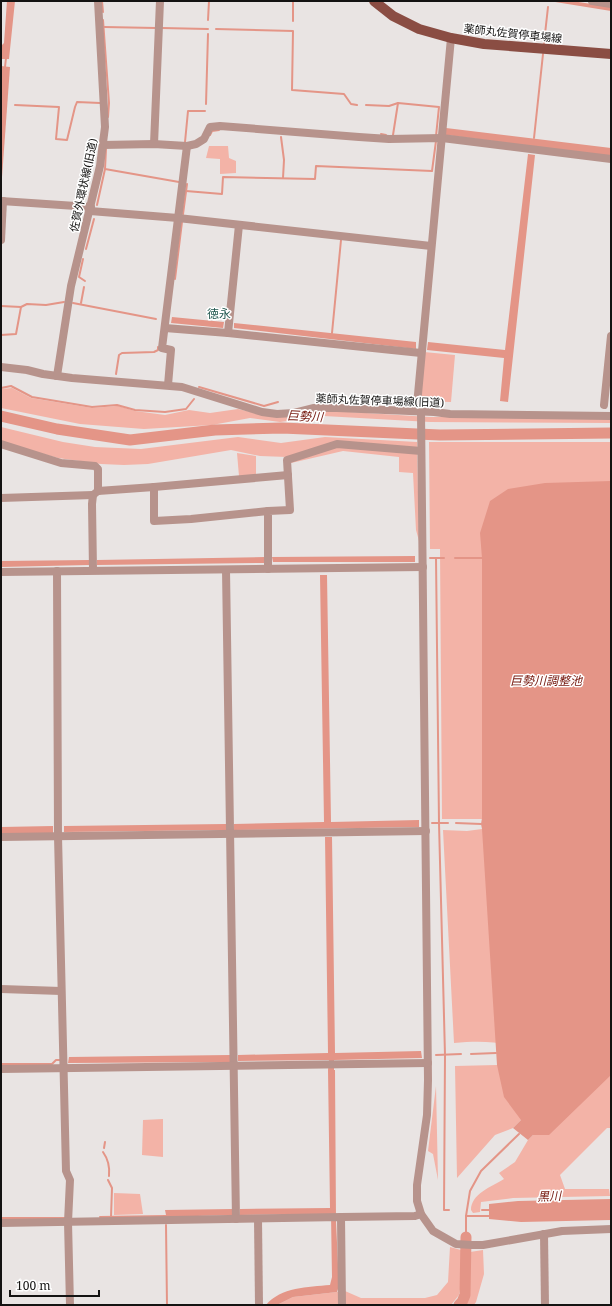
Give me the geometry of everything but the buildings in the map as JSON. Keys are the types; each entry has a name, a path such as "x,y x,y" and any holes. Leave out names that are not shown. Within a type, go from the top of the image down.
{"main road":[{"name":"薬師丸佐賀停車場線","path":"374,1 393,16 419,28 451,38 484,44 611,54"}],"street":[{"name":"佐賀外環状線(旧道)","path":"57,376 71,286 100,166 105,127 98,1"},
{"path":"154,144 160,1"},
{"path":"592,1 611,4"},
{"path":"451,38 422,341 419,409 423,567 428,1063 427,1115 416,1185 417,1201 421,1214 433,1231 456,1244 483,1245 562,1231 611,1229"},
{"path":"103,145 154,144 187,146 196,144 204,139 210,127 220,126 389,139 442,138 611,159"},
{"path":"168,385 171,350 162,348 187,146"},
{"path":"1,240 2,201 178,218 431,246"},
{"path":"229,328 239,225"},
{"path":"165,328 229,328 421,353"},
{"path":"604,406 611,336"},
{"path":"1,367 57,376"},
{"name":"薬師丸佐賀停車場線(旧道)","path":"57,376 100,381 168,385 197,391 262,412 277,414 294,413 314,408 337,408 419,409 450,414 611,416"},
{"path":"1,444 61,463 95,466 98,468 96,493 92,504 93,565"},
{"path":"154,487 154,521 290,510 287,460 337,444 421,451"},
{"path":"1,498 96,493 288,475"},
{"path":"268,512 268,563"},
{"path":"1,572 57,571 93,565 226,570 268,563 324,568 423,567"},
{"path":"226,570 236,1215"},
{"path":"57,571 60,991 66,1172 70,1180 68,1218 70,1305"},
{"path":"1,837 58,831 230,829 328,833 426,831"},
{"path":"1,989 60,991"},
{"path":"1,1070 63,1063 234,1061 332,1065 428,1063"},
{"path":"1,1223 68,1218 236,1215 258,1219 415,1216 421,1214"},
{"path":"340,1218 342,1305"},
{"path":"258,1219 259,1305"},
{"path":"544,1234 545,1305"}],"shaded area":[{"path":"209,146 228,146 229,158 236,161 236,173 220,174 220,159 206,158"},
{"path":"424,352 455,355 451,402 420,401"},
{"path":"12,388 31,398 92,408 118,406 135,411 165,415 189,410 210,413 238,409 267,416 318,410 430,417 611,417 611,423 430,422 324,416 280,422 250,418 212,425 144,429 80,424 1,408 1,389"},
{"path":"1,427 63,442 95,447 141,449 238,437 281,443 325,437 417,442 419,541 416,530 413,473 399,472 399,457 343,451 291,463 287,457 260,456 231,450 148,464 101,464 58,458 1,442"},
{"path":"429,442 611,442 611,517 514,1046 484,1042 454,1043 443,830 467,831 482,829 512,819 442,819 440,549 430,549"},
{"path":"237,453 256,456 256,475 239,476"},
{"path":"611,1043 611,1128 607,1128 560,1175 565,1189 609,1189 610,1196 513,1198 481,1202 480,1212 473,1213 471,1210 474,1200 478,1195 504,1179 499,1173 515,1162 528,1140 533,1135 521,1120 513,1128 495,1135 457,1178 455,1066 497,1065 518,1058"},
{"path":"436,1086 438,1180 433,1154 428,1151"},
{"path":"163,1119 163,1157 142,1155 143,1120"},
{"path":"114,1193 140,1194 143,1214 114,1215"},
{"path":"450,1247 461,1250 461,1283 459,1295 451,1305 277,1305 293,1297 345,1291 361,1298 425,1298 437,1295 448,1282"},
{"path":"483,1250 484,1274 476,1302 474,1305 461,1305 467,1292 470,1272 470,1252"}],"water":[{"path":"7,1 15,1 9,59 1,59 2,45 4,43"},
{"path":"549,1 572,1 611,7 611,11"},
{"path":"1,66 10,67 1,191"},
{"path":"446,128 611,148 611,156 446,135"},
{"path":"528,154 535,155 508,402 500,401 504,358 427,350 428,342 505,350"},
{"path":"172,317 224,322 223,328 171,323"},
{"path":"234,323 416,342 416,349 234,328"},
{"name":"巨勢川調整池","path":"611,481 611,1075 549,1135 533,1135 528,1140 513,1128 521,1120 504,1097 497,1065 481,824 482,558 480,533 490,501 508,489 545,483"},
{"path":"415,556 415,562 273,562 272,557"},
{"path":"265,557 264,563 97,565 97,560"},
{"path":"89,560 89,565 1,567 1,561"},
{"path":"320,575 327,575 331,822 419,820 419,827 234,830 234,824 324,822"},
{"path":"226,824 226,830 64,832 64,826"},
{"path":"53,826 53,833 1,834 1,827"},
{"path":"325,837 332,837 335,1053 421,1051 422,1058 334,1060 336,1221 339,1286 337,1292 293,1297 277,1305 266,1305 272,1299 287,1291 304,1287 330,1285 332,1277 331,1214 240,1215 240,1209 330,1208 329,1060 238,1061 238,1055 328,1053"},
{"path":"230,1055 230,1062 68,1063 69,1057"},
{"path":"611,1199 611,1220 521,1222 489,1219 489,1204 518,1201"},
{"path":"232,1209 232,1215 163,1217 163,1215 166,1215 165,1210"}],"waterway":[{"path":"102,1 103,12"},
{"path":"208,20 209,1"},
{"path":"293,1 293,21"},
{"path":"544,43 548,7"},
{"path":"103,20 109,103 108,117"},
{"path":"104,27 156,28"},
{"path":"162,28 208,29"},
{"path":"216,29 293,31 292,90 344,94 351,104 357,105"},
{"path":"206,104 208,34"},
{"path":"534,138 543,54"},
{"path":"5,67 6,58"},
{"path":"15,105 59,107 56,139 67,140 77,102 100,103"},
{"path":"366,105 389,106 398,103"},
{"path":"393,135 398,103 439,107 436,136"},
{"path":"185,142 188,111 205,111"},
{"path":"210,135 212,131 219,130"},
{"path":"381,134 386,135"},
{"path":"281,137 284,160 283,178"},
{"path":"186,191 222,194 223,177 315,179 316,166 432,171 436,141"},
{"path":"97,205 105,169 106,149"},
{"path":"105,169 179,182"},
{"path":"183,214 187,184"},
{"path":"86,249 94,219"},
{"path":"175,279 182,222"},
{"path":"332,333 341,240"},
{"path":"83,259 79,277 85,281"},
{"path":"81,303 84,287"},
{"path":"1,335 16,334 21,307 27,304 46,305 64,302"},
{"path":"73,303 156,319"},
{"path":"1,306 21,307"},
{"path":"116,374 119,355 122,353 154,352 158,350 158,347"},
{"path":"1,388 11,386 32,397 92,407 117,405 135,410 165,412 186,409 194,399"},
{"path":"199,387 264,406 278,402"},
{"name":"巨勢川","path":"1,416 57,429 130,440 215,430 282,428 440,435 611,433"},
{"path":"430,558 436,558 439,823 445,1055 444,1210 449,1210"},
{"path":"436,558 444,558"},
{"path":"455,558 482,558"},
{"path":"432,823 448,823"},
{"path":"456,823 481,824"},
{"path":"471,1054 496,1053"},
{"path":"436,1055 461,1054"},
{"path":"1,1064 52,1064 56,1060 61,1060"},
{"path":"466,1216 470,1191 481,1171 519,1134"},
{"path":"104,1148 105,1142"},
{"path":"103,1152 108,1163 109,1176"},
{"path":"108,1180 112,1188 111,1217"},
{"path":"482,1210 489,1210"},
{"path":"100,1217 166,1216"},
{"path":"466,1237 466,1216 489,1216"},
{"path":"1,1218 66,1218"},
{"path":"166,1225 167,1305"},
{"name":"黒川","path":"459,1305 465,1295 466,1237"}],"district":[{"name":"徳永","path":"219,313"}]}
